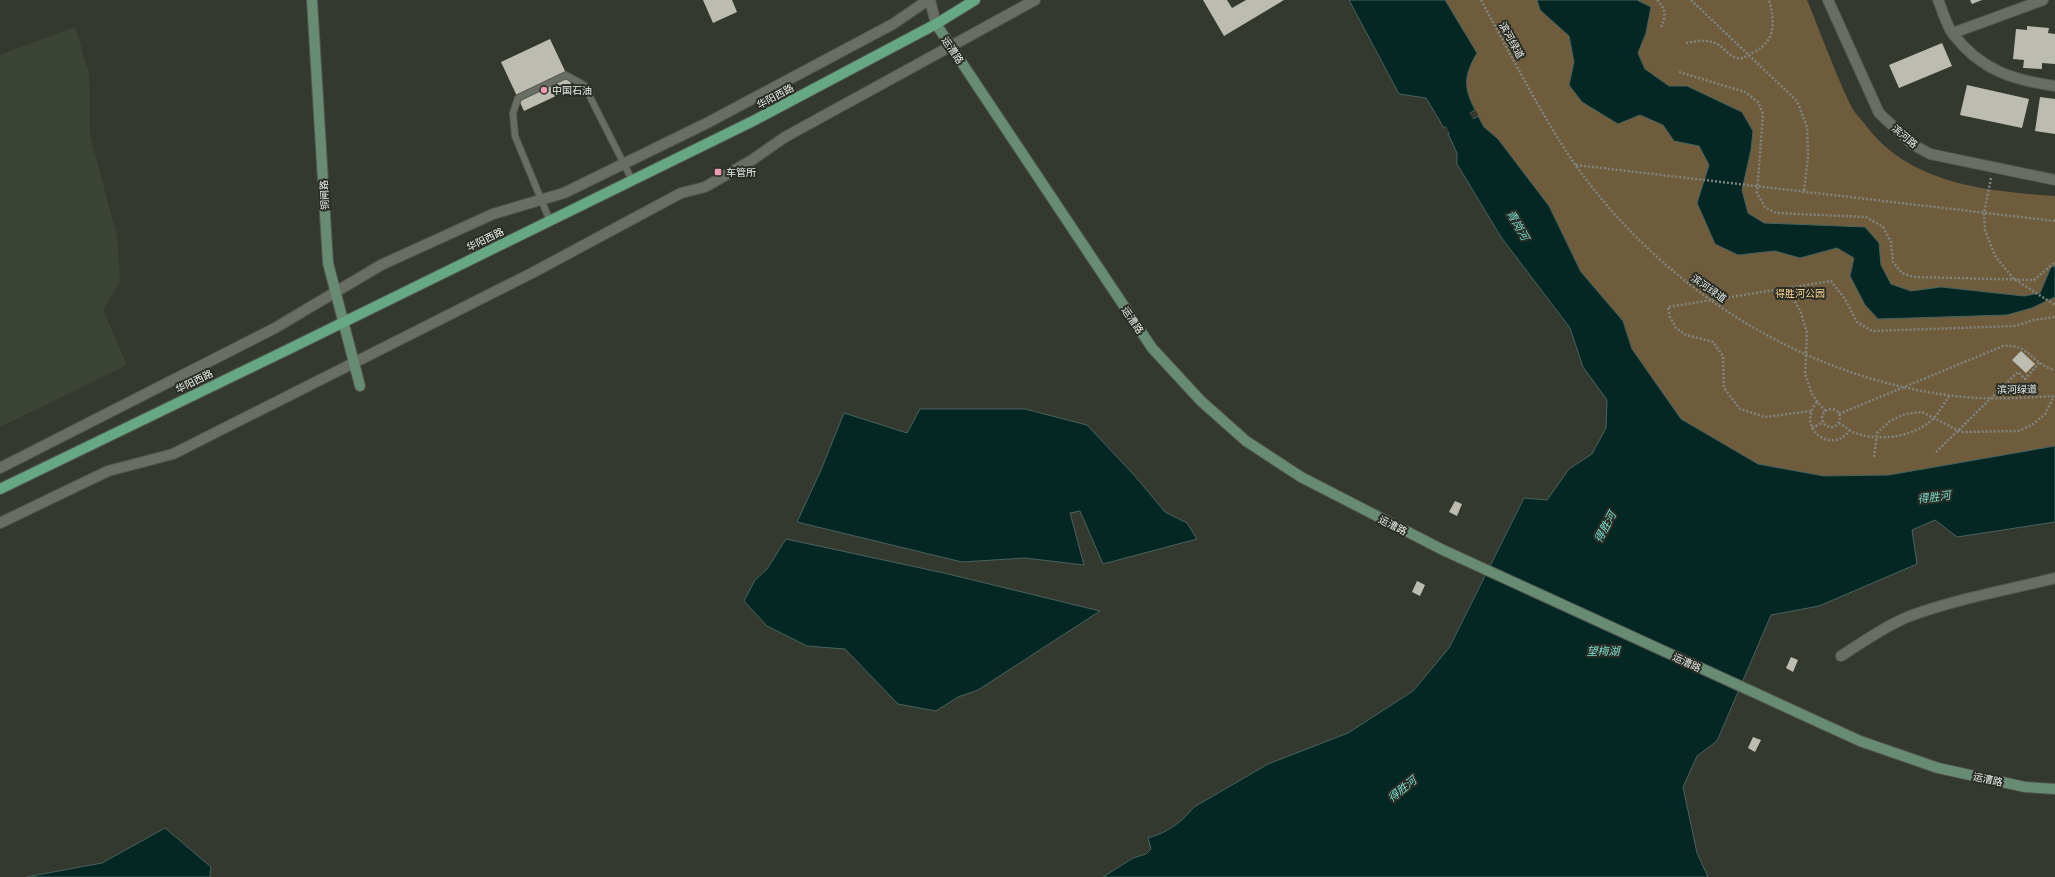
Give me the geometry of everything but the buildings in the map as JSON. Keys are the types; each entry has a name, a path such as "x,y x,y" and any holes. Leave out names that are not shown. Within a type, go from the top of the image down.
{"main road":[{"name":"铜闸路","path":"312,0 328,263 360,386"},
{"name":"华阳西路","path":"0,489 753,121 936,24 975,0"},
{"name":"运漕路","path":"936,24 1152,348 1201,401 1246,441 1300,477 1443,550 1860,741 1938,768 2025,787 2055,789"}],"street":[{"path":"0,468 245,344 381,265 493,214 564,193 707,123 893,24 929,0"},
{"name":"运漕路","path":"929,0 936,24"},
{"path":"0,523 108,471 173,454 532,273 681,193 705,188 752,160 785,137 1035,0"},
{"name":"滨河路","path":"1828,0 1879,113 1912,144 1930,154 2055,180"},
{"path":"1938,0 1953,33 1986,66 2023,81 2055,86"},
{"path":"1953,33 2042,0"},
{"path":"1840,656 1882,629 1909,616 1953,603 2055,578"}],"lane":[{"path":"550,221 515,136 513,113 518,98 566,75 584,85 632,180"}],"path":[{"name":"滨河绿道","path":"1480,0 1551,128 1576,164 1614,212 1655,256 1691,286 1767,336 1854,374 1905,388 1950,395 1991,398 2055,396"},
{"path":"1656,0 1666,11 1666,19 1660,29"},
{"path":"1691,0 1797,101 1807,127 1808,156 1804,191"},
{"path":"1686,43 1704,41 1717,44 1729,55 1742,58 1749,55 1762,48 1773,31 1773,15 1769,0"},
{"path":"1679,72 1746,92 1758,102 1763,114 1757,193 1765,207 1776,213 1866,217 1883,227 1891,242 1893,262 1902,273 1914,277 2034,280 2055,262"},
{"path":"1576,164 2055,221"},
{"path":"1993,168 1984,213 1985,230 1995,256 2014,280 2055,305"},
{"path":"1811,411 1765,417 1740,409 1724,388 1723,356 1713,342 1686,335 1676,328 1670,317 1668,307 1832,281 1845,299 1856,322 1872,331 2016,326 2033,320 2055,317"},
{"path":"1786,288 1800,310 1807,333 1805,374 1812,394 1825,411"},
{"path":"1839,414 2004,346 2016,346 2025,349 2039,363 2055,370"},
{"path":"1936,452 2018,372 2025,379 2039,363"},
{"path":"1839,423 1850,430 1877,438 1900,436 1920,428 1933,418 1950,395"},
{"path":"1874,458 1877,433 1890,421 1905,414 1922,412 1961,432 2018,431 2032,425 2044,414 2055,396"},
{"path":"1817,402 1811,411 1810,421 1816,434 1829,440 1843,437 1850,430"},
{"path":"1839,414 1832,409 1825,411 1822,416 1825,426 1831,428 1839,423"},
{"path":"1839,414 1839,423"},
{"path":"1812,428 1823,422"}],"shaded area":[{"path":"75,27 89,73 90,136 117,236 120,281 103,310 127,365 0,427 0,55"}],"green space":[{"name":"得胜河公园","path":"1445,0 1807,0 1851,107 1882,143 1903,159 1925,172 1950,180 1975,187 2055,196 2055,446 1889,475 1824,476 1758,464 1681,419 1632,349 1623,321 1581,272 1549,206 1498,139 1484,127 1467,93 1466,83 1469,67 1477,53"}],"water":[{"path":"1349,0 1445,0 1477,53 1467,75 1468,94 1475,110 1444,128 1426,98 1399,94"},
{"path":"1537,0 1637,0 1651,7 1646,33 1638,53 1645,69 1669,86 1687,86 1742,112 1753,131 1751,150 1742,190 1748,213 1764,223 1865,227 1879,243 1881,265 1891,284 1911,291 1941,287 2024,296 2040,293 2051,267 2055,266 2055,297 2032,308 2007,315 1878,319 1865,305 1850,276 1854,258 1837,248 1800,258 1775,251 1738,255 1715,244 1697,203 1709,165 1699,146 1674,141 1663,125 1640,115 1618,124 1582,102 1569,85 1574,62 1569,36 1540,10"},
{"name":"望梅湖","path":"1478,116 1484,127 1498,139 1549,206 1581,272 1623,321 1632,349 1681,419 1758,464 1824,476 1889,475 2055,446 2055,522 1957,537 1935,520 1912,530 1917,564 1819,606 1771,615 1717,741 1697,756 1683,787 1697,853 1708,877 1103,877 1133,858 1146,854 1151,849 1148,838 1162,833 1174,826 1194,807 1268,764 1348,733 1413,691 1449,648 1524,498 1547,500 1569,469 1592,454 1606,428 1607,400 1583,367 1570,328 1501,237 1457,164 1457,153 1448,134"},
{"path":"920,409 1025,409 1087,425 1134,475 1165,512 1187,523 1197,539 1103,564 1080,511 1070,513 1084,565 1025,558 962,562 797,522 821,470 844,413 907,433"},
{"path":"786,539 944,573 1100,611 978,690 958,697 936,711 898,704 845,649 807,646 767,626 744,601 755,580 767,569"},
{"path":"165,828 211,867 210,877 26,877 102,863"}],"waterway":[{"name":"青岗河","path":"1440,89 1480,158"}],"place":[{"name":"中国石油","path":"544,90"},
{"name":"车管所","path":"718,172"}],"water label":[{"name":"得胜河","path":"1934,497"},
{"name":"得胜河","path":"1605,527"},
{"name":"得胜河","path":"1402,789"}]}
